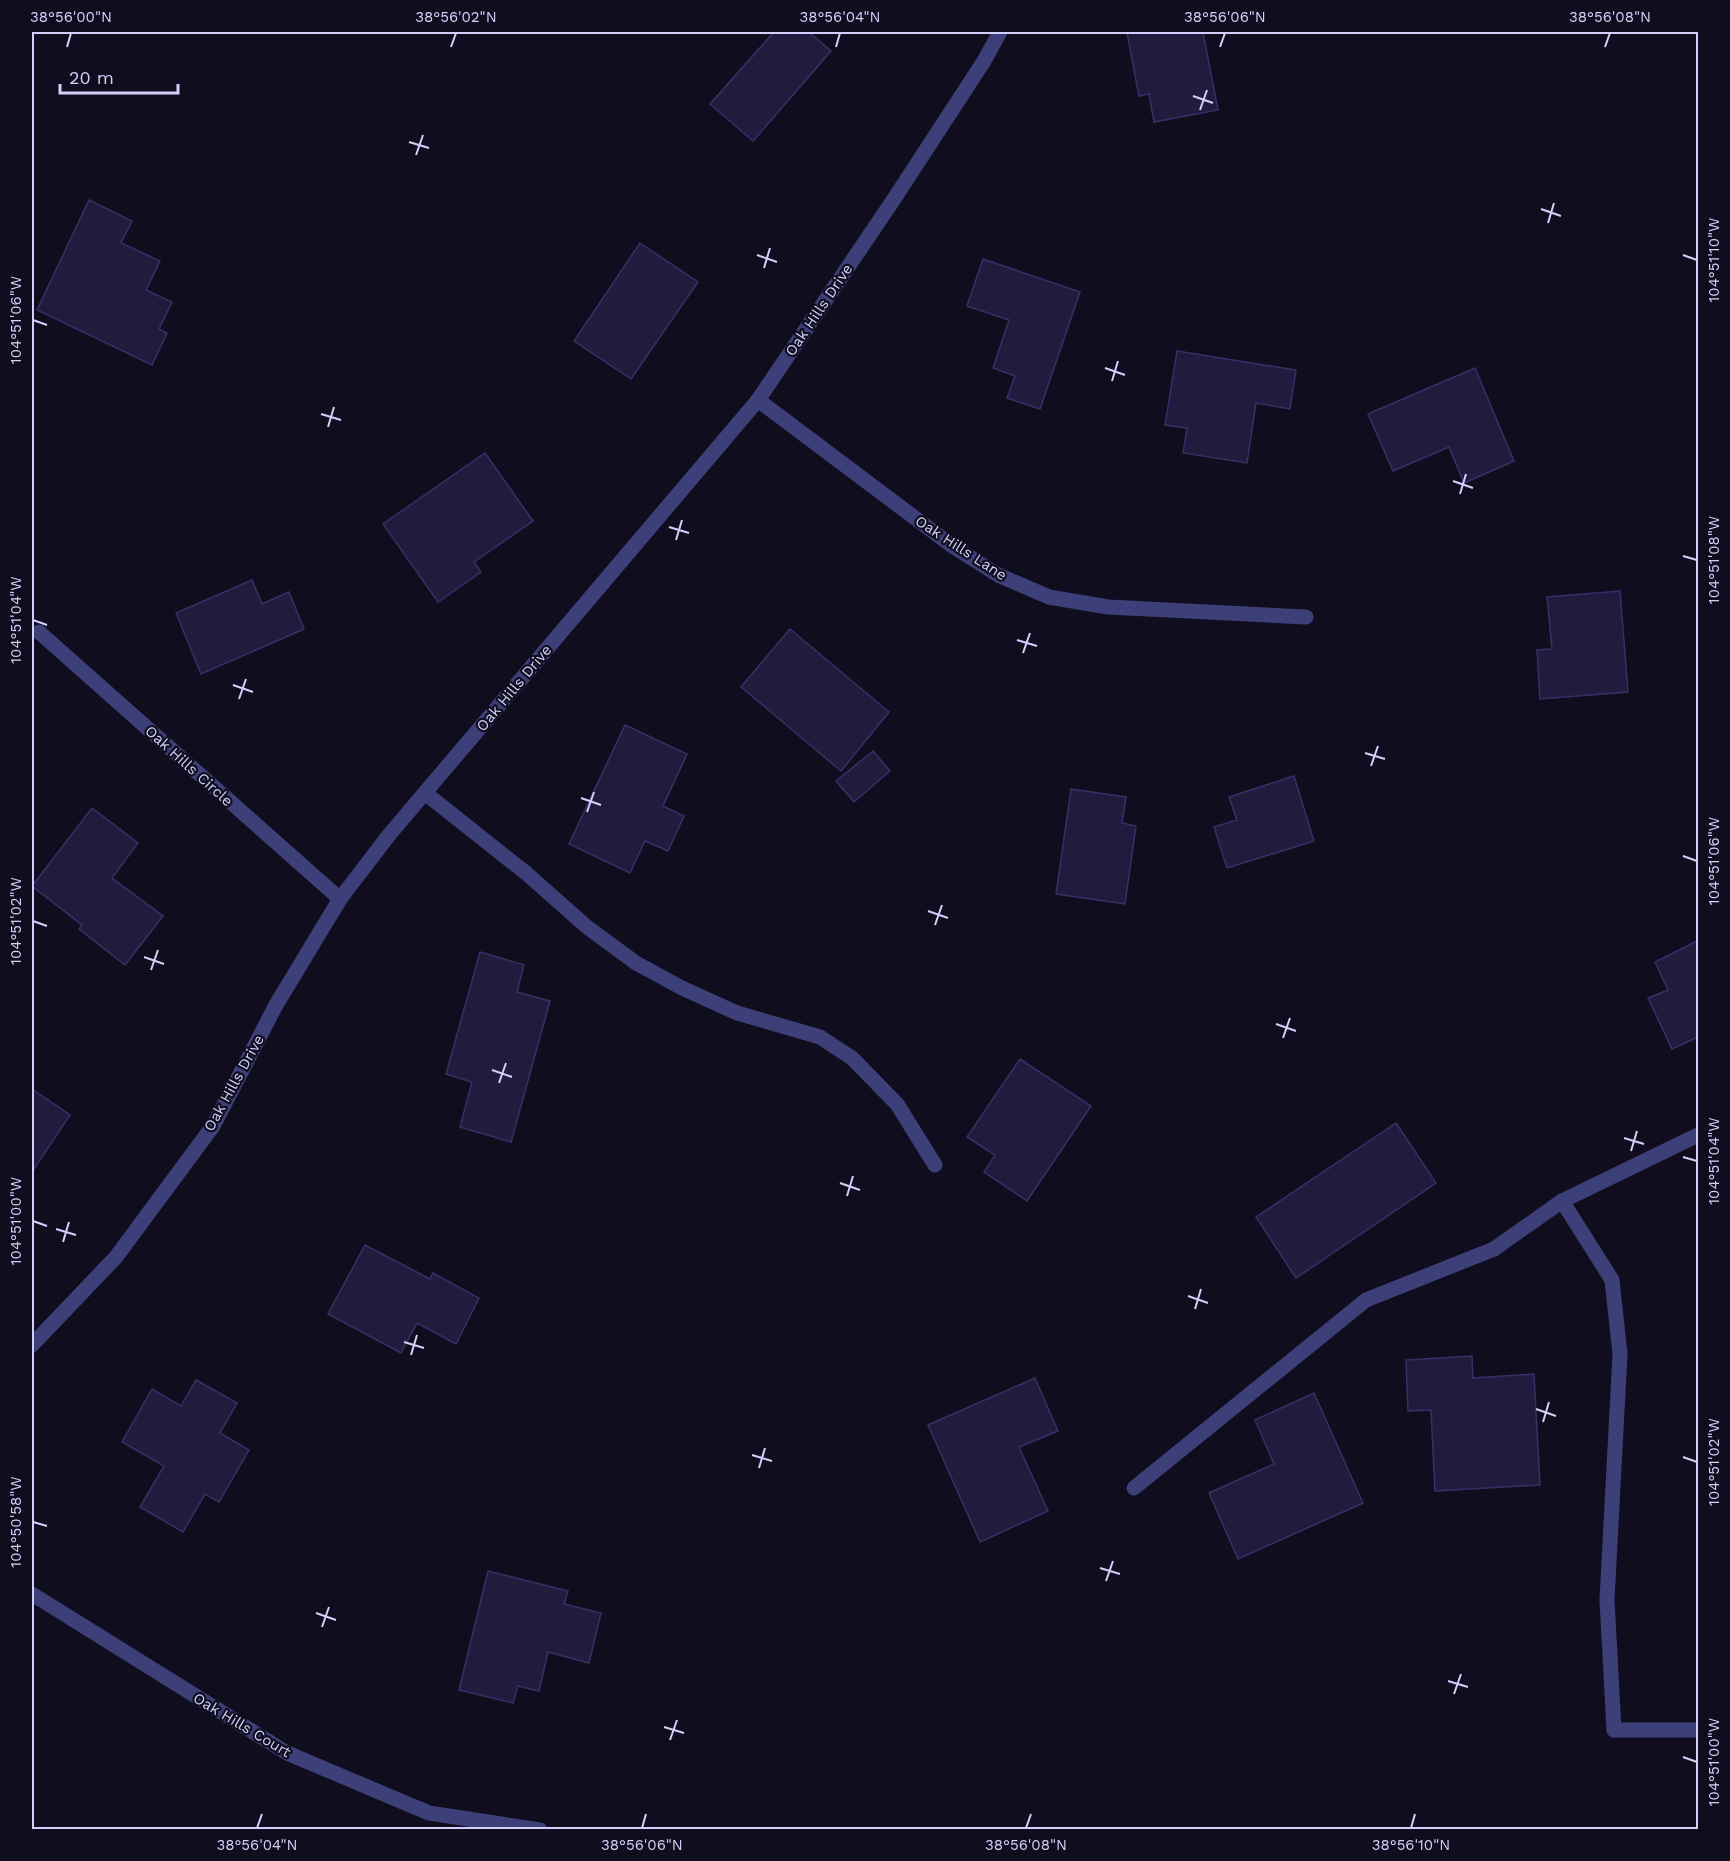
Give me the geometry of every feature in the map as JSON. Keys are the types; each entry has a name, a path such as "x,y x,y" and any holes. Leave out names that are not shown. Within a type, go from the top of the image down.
{"street":[{"name":"Oak Hills Drive","path":"32,1345 116,1257 213,1126 276,1005 340,899 425,793 758,400 920,160 984,61 1000,32"},
{"name":"Oak Hills Lane","path":"758,400 951,545 998,575 1049,597 1108,607 1306,617"},
{"name":"Oak Hills Circle","path":"39,632 340,899"},
{"path":"425,793 526,873 587,927 636,963 682,988 738,1013 820,1037 852,1058 897,1104 935,1165"},
{"path":"1134,1488 1366,1300 1494,1249 1563,1201 1698,1135"},
{"path":"1563,1201 1612,1280 1620,1354 1607,1600 1614,1730 1698,1730"},
{"name":"Oak Hills Court","path":"32,1594 286,1754 429,1813 540,1830"}],"building":[{"path":"774,32 809,32 831,51 753,141 710,104"},
{"path":"1203,32 1218,110 1154,122 1149,94 1139,96 1127,33"},
{"path":"89,200 132,221 121,243 160,261 146,290 172,302 159,329 167,333 152,365 37,310"},
{"path":"640,243 698,282 631,379 574,341"},
{"path":"983,259 1080,292 1040,409 1007,398 1015,376 993,368 1009,320 967,306"},
{"path":"1177,351 1296,370 1290,409 1256,403 1247,463 1183,453 1187,428 1165,425"},
{"path":"1475,368 1514,461 1464,483 1449,447 1393,471 1368,414"},
{"path":"485,453 533,521 474,562 481,572 438,602 383,524"},
{"path":"252,580 262,604 289,592 304,629 201,674 176,613"},
{"path":"1620,591 1628,692 1540,699 1537,650 1552,649 1547,597"},
{"path":"790,629 889,712 841,771 741,687"},
{"path":"625,725 687,754 663,806 684,816 668,851 645,841 630,873 569,844"},
{"path":"873,751 890,771 854,802 836,781"},
{"path":"1294,776 1314,841 1227,868 1214,827 1237,820 1229,797"},
{"path":"1071,789 1126,797 1122,823 1136,826 1125,904 1056,894"},
{"path":"92,808 138,843 112,878 163,916 125,965 79,929 82,925 32,886"},
{"path":"1697,941 1698,1037 1672,1049 1648,998 1668,990 1655,962"},
{"path":"480,952 524,965 517,992 550,1001 511,1142 460,1127 472,1082 446,1074"},
{"path":"1020,1059 1091,1106 1027,1201 984,1172 995,1155 967,1137"},
{"path":"32,1089 70,1115 32,1172"},
{"path":"1396,1123 1436,1183 1296,1278 1256,1217"},
{"path":"365,1245 430,1279 433,1273 479,1298 456,1344 417,1323 401,1353 328,1314"},
{"path":"1472,1356 1473,1378 1534,1374 1540,1485 1435,1491 1431,1410 1408,1411 1406,1360"},
{"path":"1035,1378 1058,1431 1019,1447 1048,1511 980,1542 928,1425"},
{"path":"196,1380 237,1403 220,1433 249,1450 219,1502 205,1494 183,1532 140,1507 164,1466 122,1442 152,1389 181,1406"},
{"path":"1314,1393 1363,1503 1238,1559 1209,1493 1274,1464 1255,1420"},
{"path":"488,1571 568,1591 564,1604 601,1613 589,1663 548,1652 539,1691 518,1686 513,1703 459,1690"}]}
